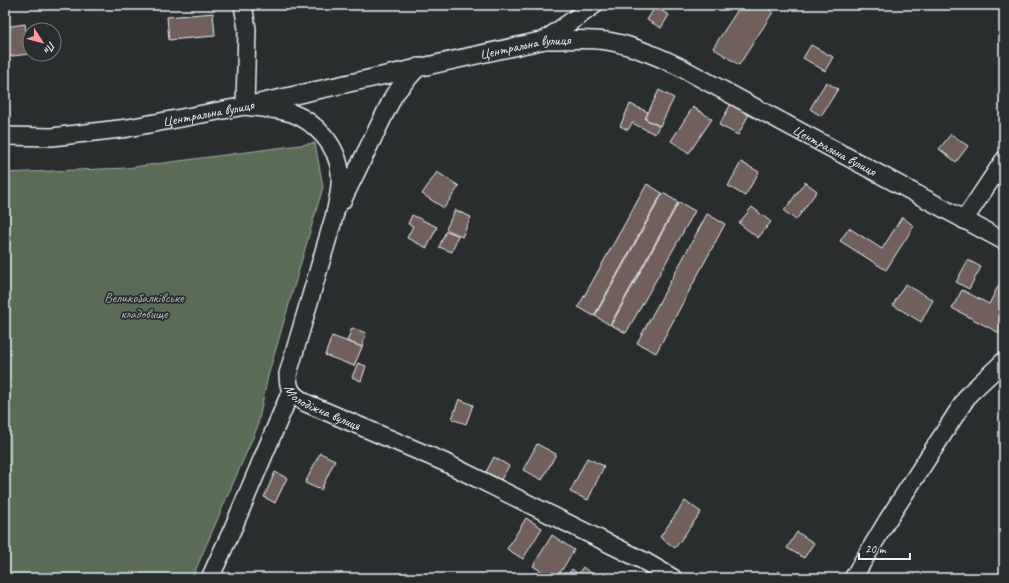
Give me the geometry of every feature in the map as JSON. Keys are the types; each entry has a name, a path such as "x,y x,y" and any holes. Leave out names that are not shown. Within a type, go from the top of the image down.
{"street":[{"path":"243,5 247,28 245,106"},
{"path":"545,40 594,5"},
{"name":"Центральна вулиця","path":"5,136 52,137 128,128 245,106 545,40 588,40 608,42 654,54 678,66 1004,241"},
{"path":"334,217 394,95 418,67"},
{"name":"Молодіжна вулиця","path":"245,106 294,114 308,121 319,130 330,143 338,157 340,176 339,196 288,374 288,383 291,391 297,398 444,462 644,561 673,578"},
{"path":"964,220 1004,160"},
{"path":"853,578 887,521 969,394 1004,361"},
{"path":"210,578 233,528 291,391"}],"green space":[{"name":"Великобалківське кладовище","path":"315,143 323,187 268,376 257,428 192,578 5,578 5,173 126,168"}],"building":[{"path":"741,5 762,5 773,12 739,65 713,48"},
{"path":"655,7 669,15 661,28 647,20"},
{"path":"213,13 215,36 169,40 167,17"},
{"path":"22,24 22,55 5,57 5,27"},
{"path":"811,45 833,57 825,71 803,58"},
{"path":"826,82 838,89 821,116 810,109"},
{"path":"659,90 674,98 660,126 645,119"},
{"path":"630,104 648,112 645,119 659,126 655,134 632,123 628,130 620,126"},
{"path":"731,104 749,114 738,135 719,125"},
{"path":"693,107 712,119 689,153 671,141"},
{"path":"951,134 968,146 956,162 939,149"},
{"path":"741,162 759,172 745,196 728,186"},
{"path":"437,172 459,186 444,208 422,194"},
{"path":"805,182 817,191 796,220 784,211"},
{"path":"647,184 662,193 594,316 578,307"},
{"path":"663,193 678,202 610,325 595,316"},
{"path":"679,202 695,211 626,333 611,325"},
{"path":"752,207 771,222 758,238 739,223"},
{"path":"455,210 471,217 462,237 446,229"},
{"path":"707,214 725,224 656,353 637,343"},
{"path":"412,215 437,227 427,248 407,238 413,226 408,224"},
{"path":"902,217 914,226 886,270 840,241 849,228 882,249"},
{"path":"446,231 458,235 452,252 439,247"},
{"path":"968,260 981,267 969,289 956,282"},
{"path":"1002,279 1004,280 1003,335 952,308 962,290 989,304"},
{"path":"905,284 933,300 921,322 893,305"},
{"path":"352,328 366,333 362,347 347,341"},
{"path":"332,336 362,347 354,366 325,355"},
{"path":"358,363 366,366 361,381 352,377"},
{"path":"459,399 473,405 466,424 452,419"},
{"path":"537,444 556,454 542,480 523,470"},
{"path":"320,453 335,460 321,490 305,483"},
{"path":"494,457 509,466 500,481 486,472"},
{"path":"587,458 604,466 588,500 570,492"},
{"path":"275,472 287,478 275,503 264,497"},
{"path":"685,501 701,512 675,548 660,537"},
{"path":"526,518 542,528 523,559 507,549"},
{"path":"797,532 814,543 804,558 787,548"},
{"path":"552,535 574,550 557,578 552,578 533,566"},
{"path":"583,567 597,578 566,578 572,569 578,574"},
{"path":"778,571 789,578 773,578"}]}
